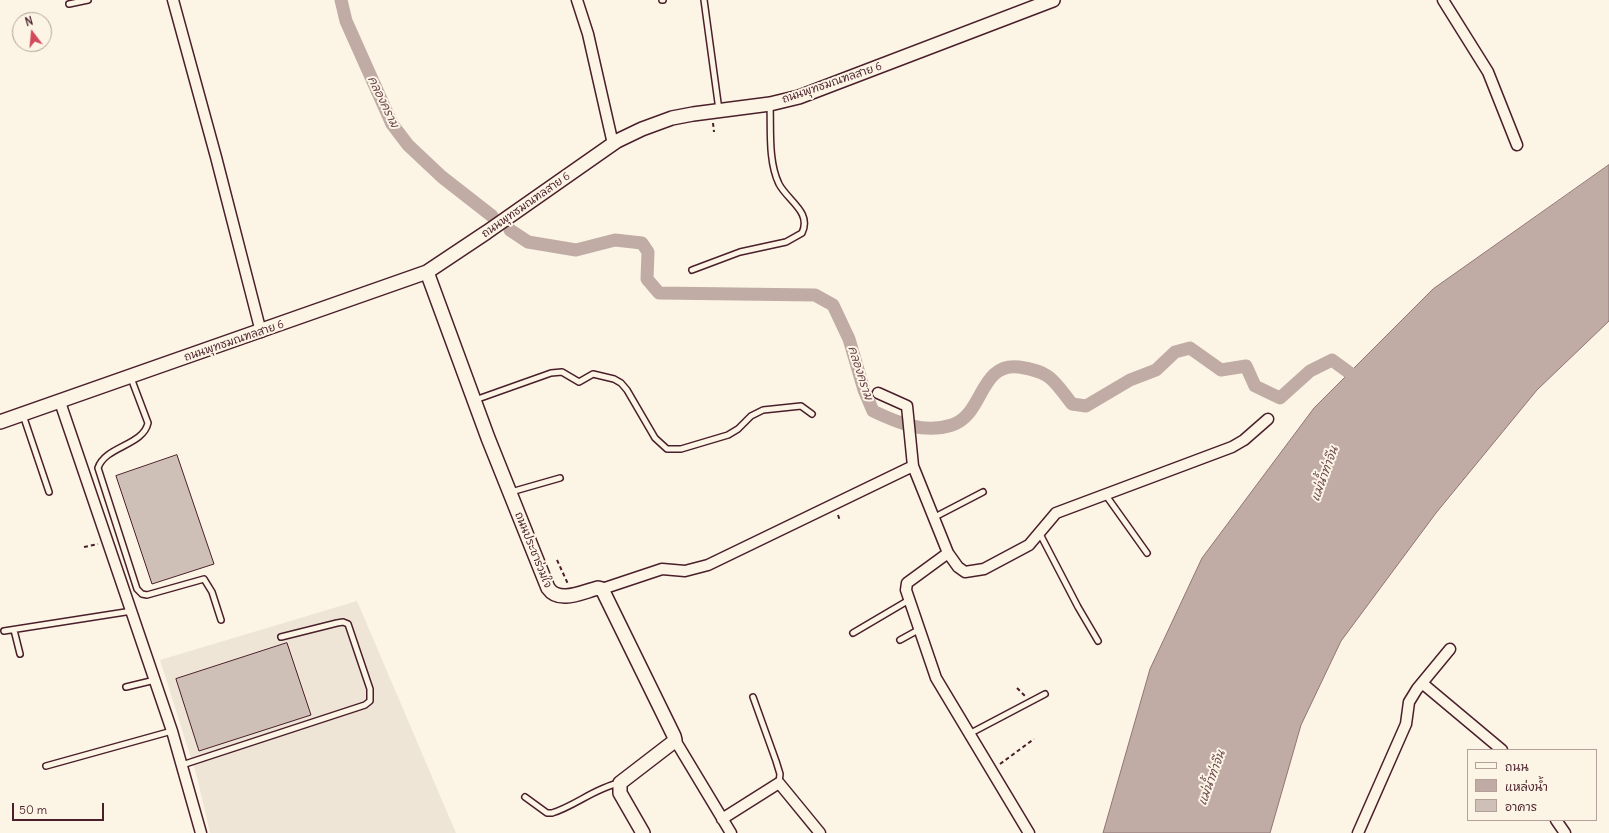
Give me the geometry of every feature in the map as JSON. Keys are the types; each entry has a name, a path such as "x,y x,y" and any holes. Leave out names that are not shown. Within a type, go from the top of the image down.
{"main road":[{"name":"ถนนพุทธมณฑลสาย 6","path":"0,422 262,332 427,272 488,232 613,144 642,129 672,118 770,104 799,97 1053,0"},
{"name":"ถนนประชาร่วมใจ","path":"427,272 548,588 556,596 562,597 598,588 602,589"},
{"path":"602,589 675,740 620,783 620,793 643,833"}],"street":[{"path":"173,0 262,332"},
{"path":"577,0 588,34 613,144"},
{"path":"1442,0 1488,72 1517,145"},
{"path":"878,393 905,404 909,417 913,466 948,553 958,567 965,572 973,572 993,565 1029,545 1040,534 1052,516 1056,513 1232,447 1244,440 1268,420"},
{"path":"60,402 172,731 201,833"},
{"path":"602,589 662,569 685,571 694,570 708,565 913,466"},
{"path":"948,553 907,583 906,590 920,629 930,666 936,678 968,734 1029,833"},
{"path":"1358,833 1406,724 1409,702 1422,683 1450,649"},
{"path":"1422,683 1501,749"},
{"path":"675,740 731,833"},
{"path":"722,819 779,783 820,833"},
{"path":"1557,821 1565,833"}],"lane":[{"path":"69,4 88,0"},
{"path":"704,0 719,111"},
{"path":"692,270 740,252 786,242 802,234 805,222 799,208 784,191 774,168 770,104"},
{"path":"475,400 551,373 562,372 579,382 589,375 601,374 621,383 627,390 655,438 667,450 681,449 728,435 738,429 751,416 763,410 802,406 812,414"},
{"path":"131,378 148,423 147,428 141,435 105,457 99,463 98,468 137,589 142,594 147,595 204,579 212,592 221,620"},
{"path":"23,415 49,492"},
{"path":"510,492 560,478"},
{"path":"934,518 983,492"},
{"path":"1105,494 1147,553"},
{"path":"1040,534 1078,607 1098,641"},
{"path":"853,633 909,600"},
{"path":"4,631 132,611"},
{"path":"182,765 358,707 370,700 370,689 348,624 343,622 337,623 281,637"},
{"path":"900,640 920,629"},
{"path":"14,630 20,654"},
{"path":"126,687 155,680"},
{"path":"968,734 1045,694"},
{"path":"753,697 780,774 779,783"},
{"path":"46,766 172,731"},
{"path":"525,797 547,813 552,814 586,798 603,787 620,783"}],"path":[{"path":"557,560 573,594"},
{"path":"991,771 1034,739"}],"shaded area":[{"path":"357,601 456,833 210,833 197,777 160,660"}],"water":[{"name":"แม่น้ำท่าจีน","path":"1609,165 1609,321 1537,390 1436,513 1341,641 1301,725 1270,833 1103,833 1150,669 1202,558 1314,408 1433,289"}],"building":[{"path":"177,455 214,564 152,584 116,476"},
{"path":"287,643 311,715 199,751 176,679"}],"waterway":[{"name":"คลองคราม","path":"341,0 346,21 392,124 408,145 442,177 492,216"},
{"name":"คลองคราม","path":"510,230 528,242 576,250 615,240 642,243 648,252 647,279 659,293 815,295 833,305 849,339 864,390 873,411 892,420 921,428 952,425 962,419 970,411 989,381 996,373 1006,368 1019,367 1039,372 1051,378 1072,404 1086,406 1130,380 1156,370 1175,352 1190,348 1221,370 1246,366 1255,386 1280,398 1310,371 1332,360 1362,382"}]}
